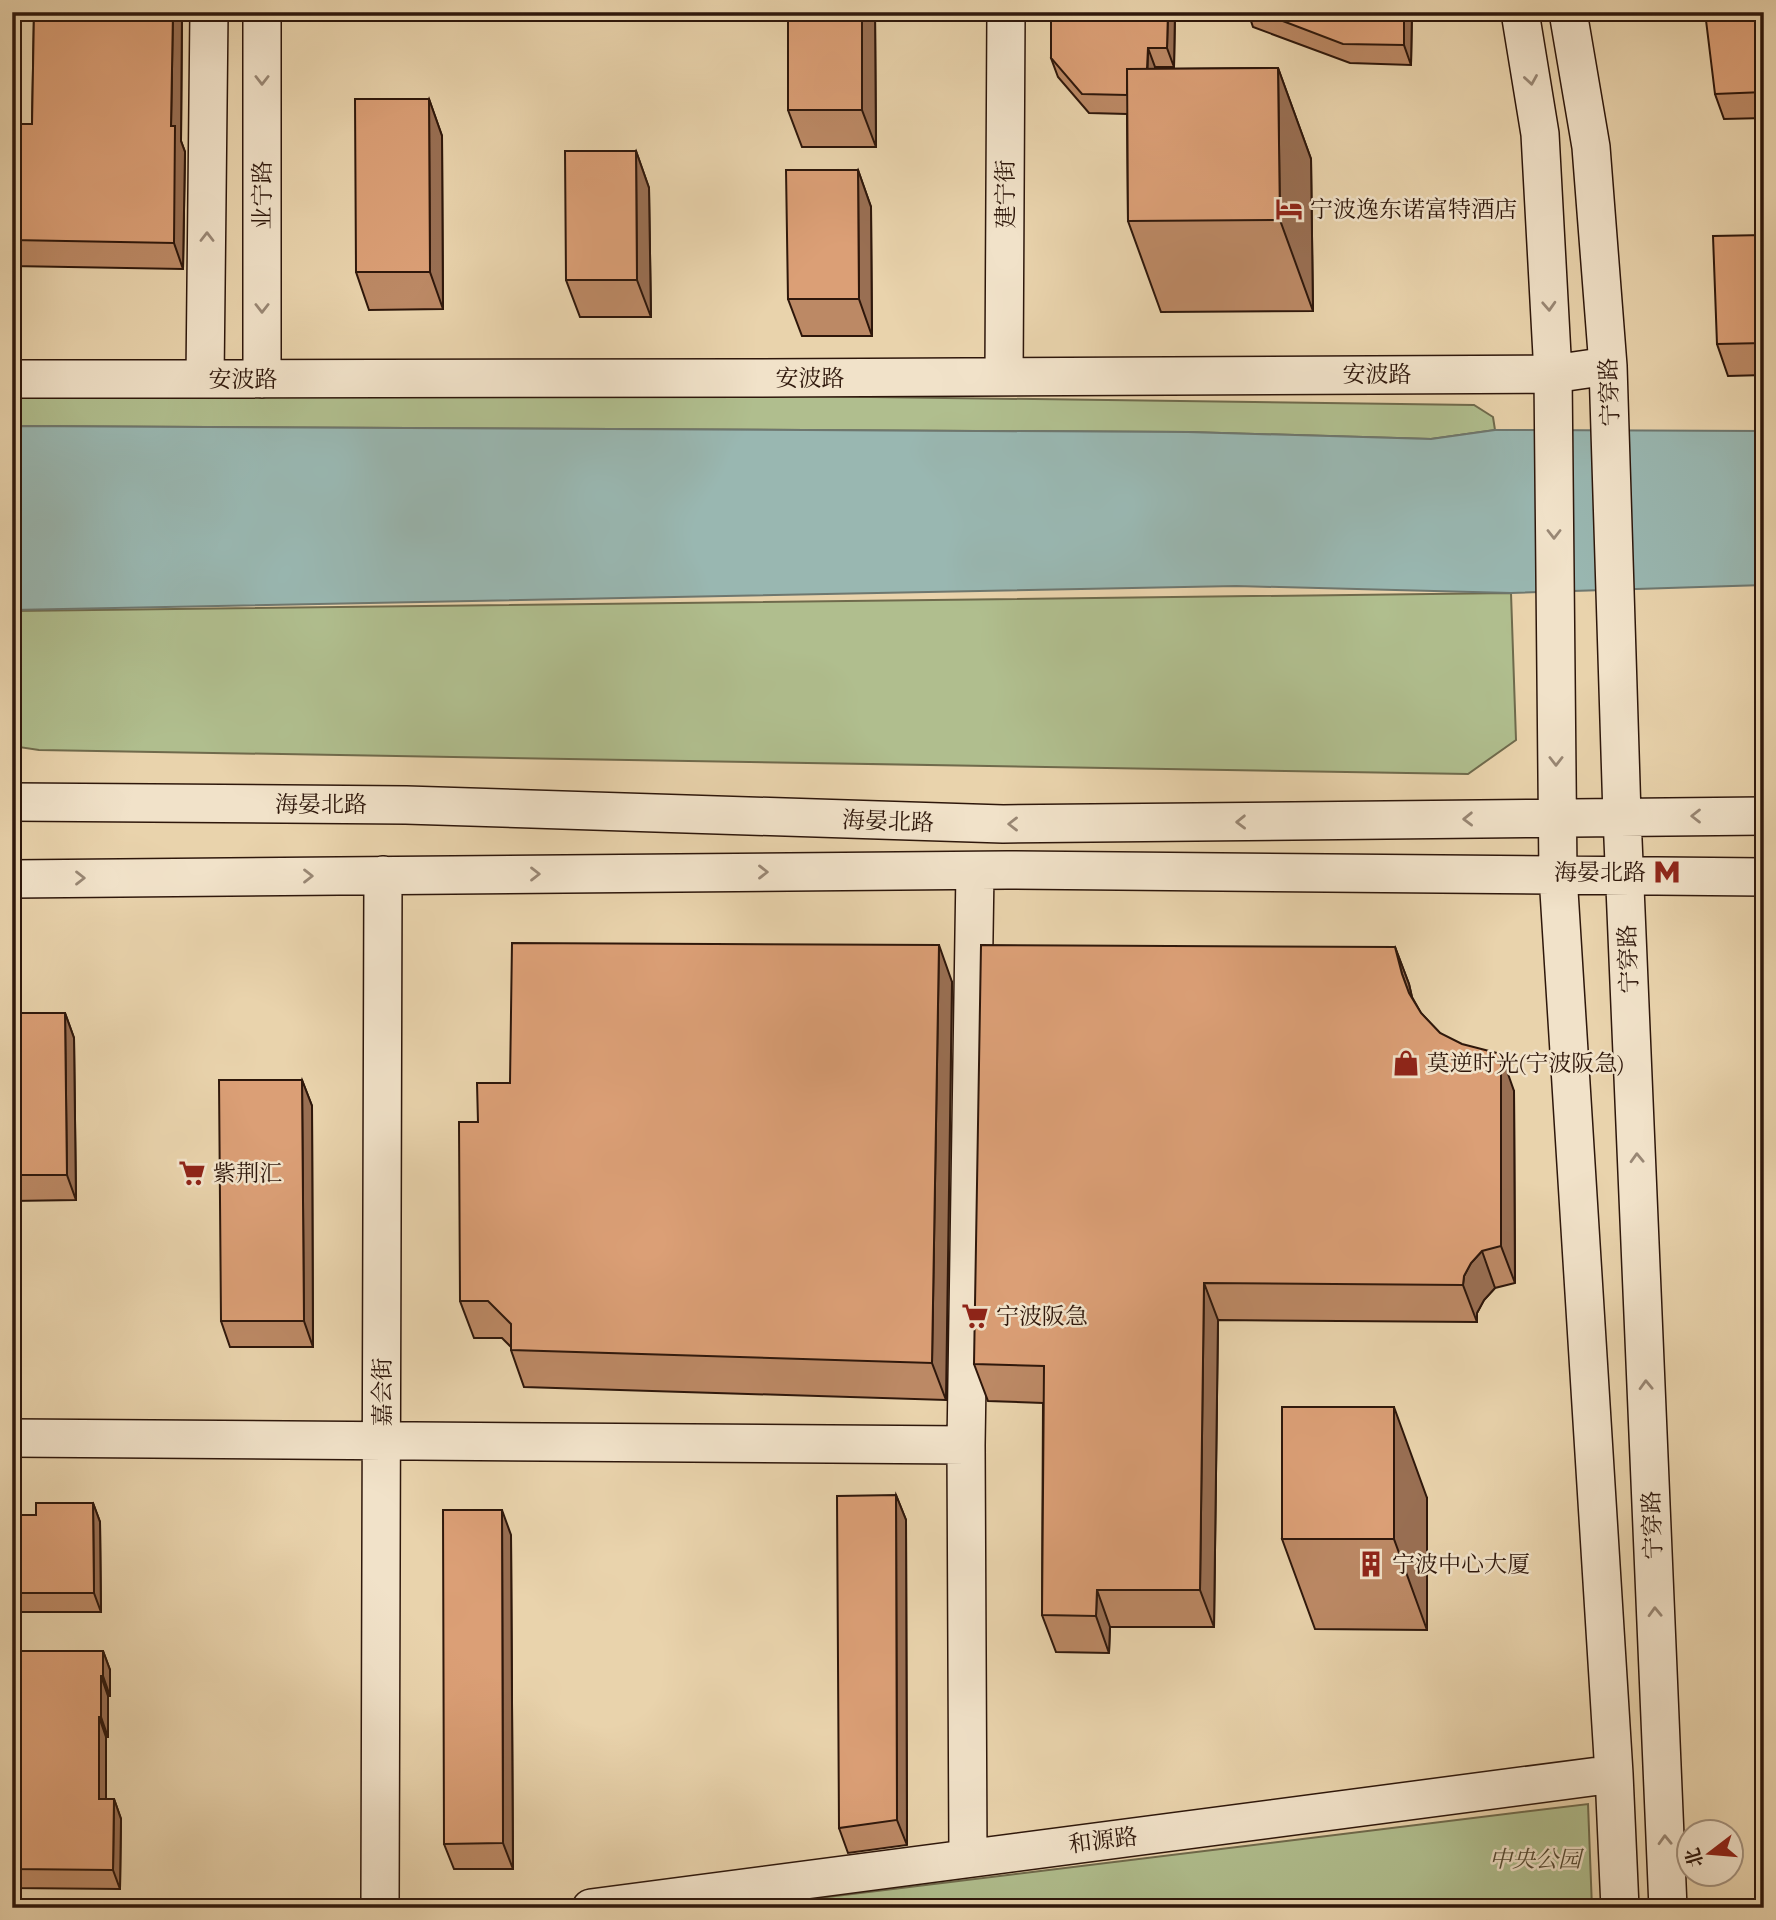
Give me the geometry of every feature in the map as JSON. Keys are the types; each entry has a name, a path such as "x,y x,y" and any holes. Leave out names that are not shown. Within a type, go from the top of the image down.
{"main road":[{"path":"205,379 209,12"},
{"name":"业宁路","path":"262,12 262,379"},
{"name":"建宁街","path":"1004,376 1006,12"},
{"path":"1520,12 1540,134 1553,373 1558,875 1620,1908"},
{"name":"宁穿路","path":"1567,12 1591,147 1608,366 1622,816 1668,1908"},
{"name":"安波路","path":"12,379 1553,373 1608,366"},
{"name":"海晏北路","path":"12,802 406,805 1003,824 1764,816"},
{"path":"12,879 975,871 1764,877"},
{"path":"968,1858 966,1445 975,871"},
{"name":"嘉会街","path":"380,1908 383,876"},
{"path":"12,1438 966,1445"},
{"name":"和源路","path":"591,1908 1614,1774"}],"green space":[{"path":"12,394 652,394 1474,405 1493,417 1495,430 1431,439 1188,432 12,426"},
{"path":"1511,593 1516,740 1468,774 39,750 12,746 12,611"},
{"name":"中央公园","path":"1588,1804 1592,1908 738,1908"}],"water":[{"path":"12,426 1188,432 1431,439 1495,430 1764,431 1764,585 1511,593 1236,586 12,610"}],"building":[{"path":"34,12 173,12 171,126 175,126 174,243 12,240 12,124 32,124"},
{"path":"788,12 862,12 862,110 788,110"},
{"path":"1051,12 1168,12 1167,48 1148,48 1147,69 1127,69 1127,95 1082,94 1051,58"},
{"path":"1259,12 1404,12 1404,45 1343,44"},
{"path":"1705,12 1764,12 1764,92 1715,94"},
{"path":"1278,68 1280,220 1128,221 1127,69"},
{"path":"355,99 429,99 430,272 356,272"},
{"path":"565,151 636,151 637,280 566,280"},
{"path":"786,170 858,170 859,299 788,299"},
{"path":"1764,235 1764,343 1717,344 1713,236"},
{"path":"512,943 939,945 932,1363 511,1350 511,1324 488,1301 460,1301 459,1122 478,1122 477,1083 510,1083"},
{"path":"981,945 1395,947 1409,993 1421,1013 1440,1033 1462,1044 1501,1054 1501,1246 1482,1251 1471,1263 1464,1276 1463,1285 1204,1283 1200,1590 1097,1590 1096,1616 1042,1615 1044,1366 974,1364"},
{"path":"12,1013 65,1013 67,1175 12,1175"},
{"path":"219,1080 302,1080 304,1321 221,1321"},
{"path":"1764,1151 1764,1220 1761,1153"},
{"path":"1282,1407 1394,1407 1394,1539 1282,1539"},
{"path":"896,1495 897,1820 839,1828 837,1496"},
{"path":"36,1503 93,1503 94,1593 12,1593 12,1515 36,1515"},
{"path":"443,1510 502,1510 503,1843 444,1844"},
{"path":"12,1651 103,1651 99,1717 99,1799 114,1799 113,1870 12,1869"}],"place":[{"name":"宁波逸东诺富特酒店","path":"1289,209"},
{"name":"海晏北路","path":"1667,872"},
{"name":"莫逆时光(宁波阪急)","path":"1406,1063"},
{"name":"紫荆汇","path":"192,1173"},
{"name":"宁波阪急","path":"975,1316"},
{"name":"宁波中心大厦","path":"1371,1564"}]}
